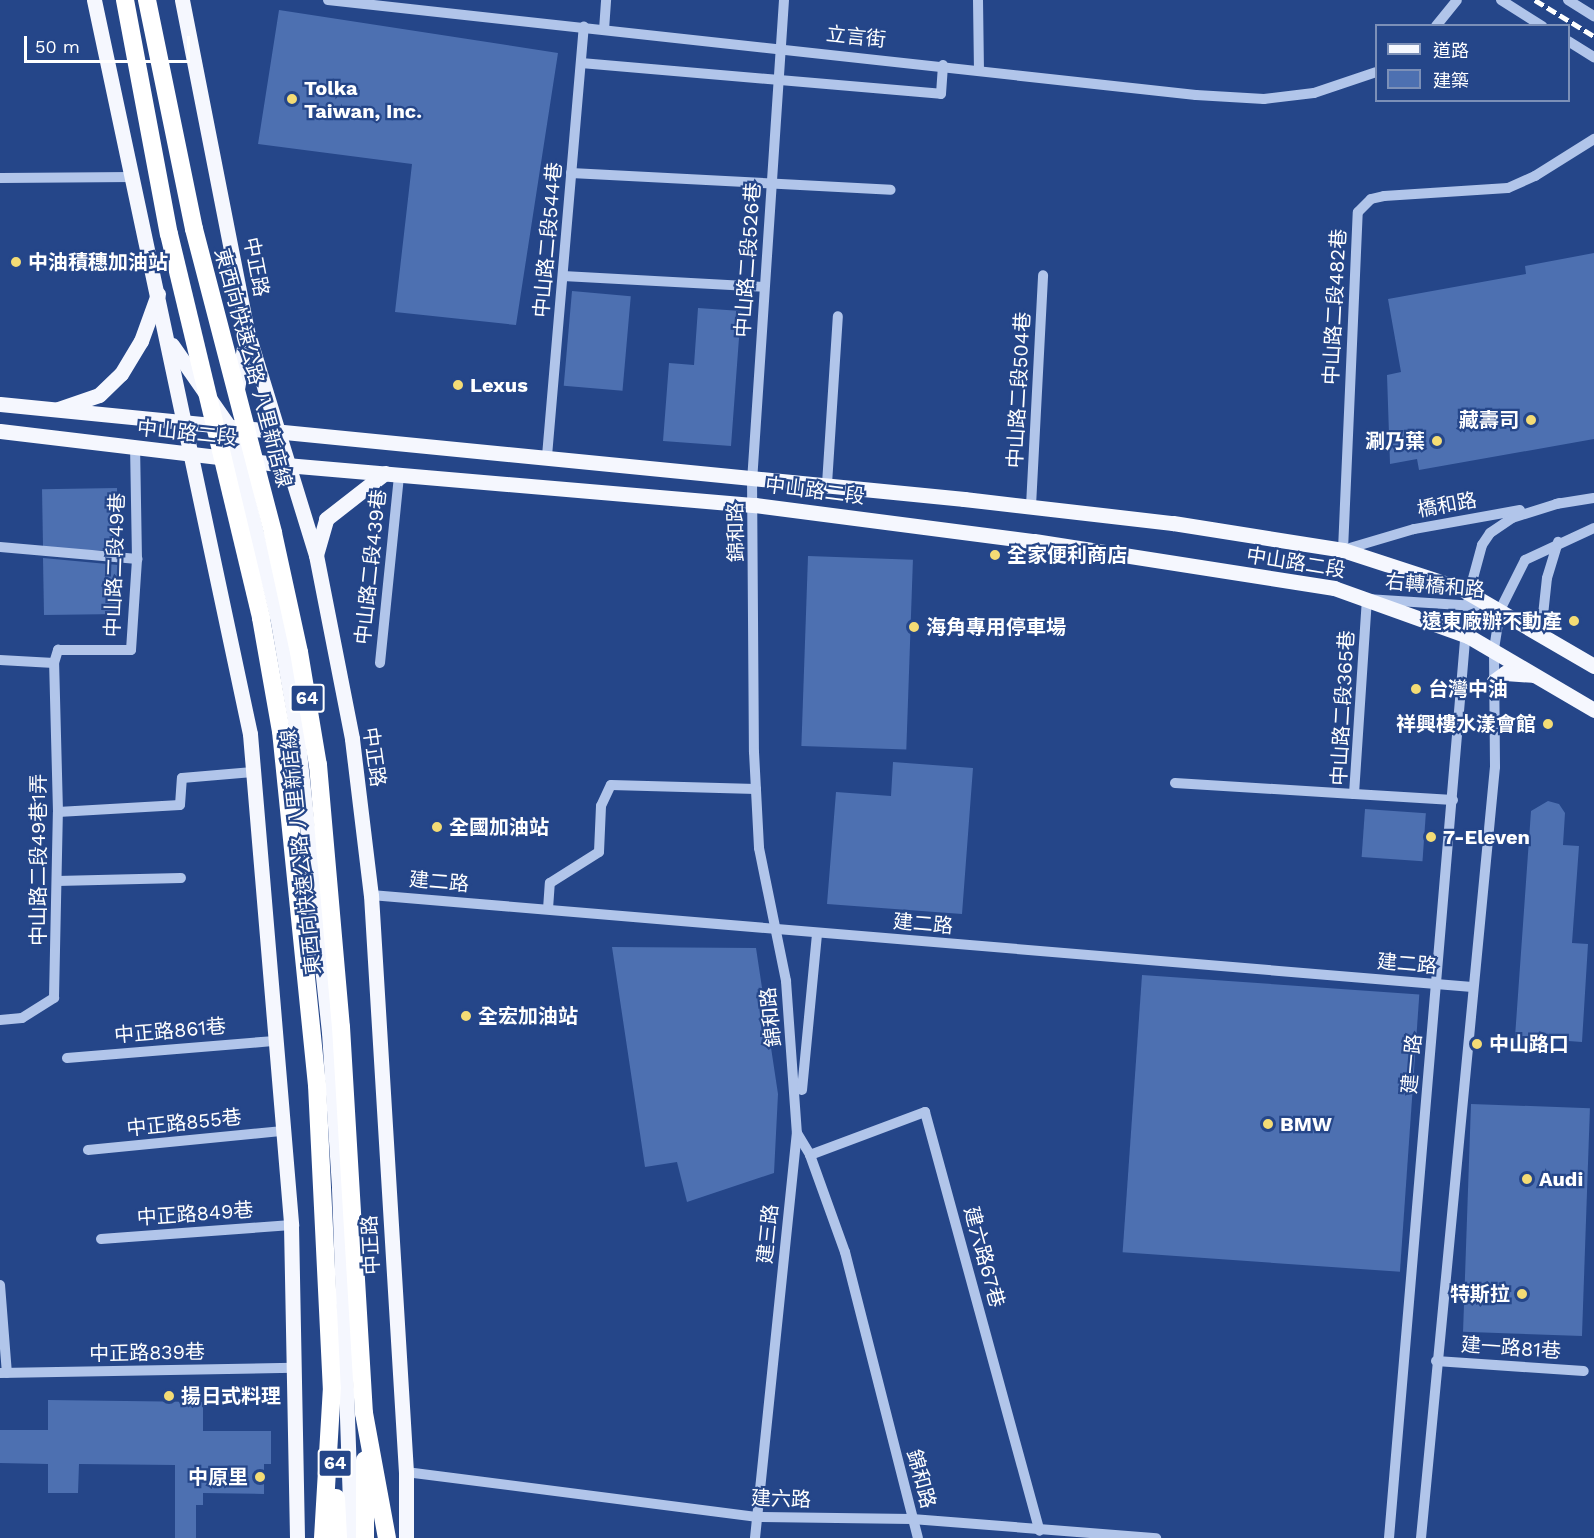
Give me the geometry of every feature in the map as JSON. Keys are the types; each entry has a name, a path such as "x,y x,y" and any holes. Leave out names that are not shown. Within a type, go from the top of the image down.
{"highway":[{"name":"東西向快速公路 八里新店線","path":"125,0 169,234 261,618 281,731 317,1085 338,1538"},
{"name":"東西向快速公路 八里新店線","path":"147,0 202,263 273,533 299,652 318,765 343,1061 364,1413 365,1538"},
{"path":"323,1538 332,1388"},
{"path":"364,1413 387,1538"}],"main road":[{"path":"94,0 186,424 250,734 291,1225 297,1538"},
{"name":"中正路","path":"182,0 247,331 286,465 316,555 352,739 371,895 406,1472 406,1538"},
{"path":"53,411 99,395 121,374 141,341 158,294"},
{"path":"230,428 247,331"},
{"path":"167,340 230,428 279,628 297,733 315,890 339,1188 351,1538"},
{"name":"中山路二段","path":"0,404 186,424 752,476 1031,506 1173,523 1343,550 1437,578 1469,599 1500,609 1594,666"},
{"name":"中山路二段","path":"0,431 192,456 754,505 1035,541 1334,588 1468,636 1494,649 1594,710"},
{"path":"316,555 326,519 392,474"},
{"path":"1494,681 1505,673 1516,672 1541,677"}],"street":[{"name":"立言街","path":"328,0 1264,99 1314,93 1375,73"},
{"path":"604,30 606,0"},
{"name":"中山路二段526巷","path":"752,476 784,0"},
{"path":"978,0 980,69"},
{"path":"1438,24 1457,0"},
{"path":"1501,0 1539,24"},
{"path":"1569,0 1594,16"},
{"name":"中山路二段544巷","path":"547,456 584,27"},
{"path":"1570,42 1594,57"},
{"path":"581,63 778,78 941,94 943,65"},
{"name":"中山路二段482巷","path":"1343,550 1356,224 1362,205 1384,196 1508,188 1535,176 1594,139"},
{"path":"571,173 891,190"},
{"path":"1,178 133,177"},
{"name":"中山路二段504巷","path":"1031,506 1043,275"},
{"path":"562,276 764,287"},
{"path":"827,484 838,316"},
{"name":"中山路二段49巷","path":"54,663 58,650 131,650 136,559 135,448"},
{"name":"中山路二段439巷","path":"380,663 392,474"},
{"name":"錦和路","path":"752,476 756,789 759,848 776,928 793,1048 797,1133 810,1155 845,1252 918,1538"},
{"name":"橋和路","path":"1343,550 1414,529 1594,498"},
{"name":"橋和路","path":"1469,599 1482,545 1490,533 1512,518 1560,503"},
{"path":"1421,1538 1436,1361 1495,767 1494,649 1500,609 1525,560 1558,542 1594,528"},
{"path":"1541,634 1547,578 1558,542"},
{"path":"0,547 136,559"},
{"name":"右轉橋和路","path":"1367,599 1469,599"},
{"name":"中山路二段365巷","path":"1367,599 1354,794 1453,800"},
{"name":"建一路","path":"1389,1538 1468,636 1469,599"},
{"path":"0,660 54,663"},
{"name":"中山路二段49巷1弄","path":"0,1020 22,1018 54,998 58,812 54,663"},
{"path":"58,812 180,805 182,778 253,772"},
{"path":"1175,783 1354,794"},
{"path":"548,909 549,883 599,852 601,806 611,784 756,789"},
{"path":"57,881 180,878"},
{"name":"建二路","path":"371,895 1472,987"},
{"name":"建三路","path":"755,1538 817,934"},
{"name":"中正路861巷","path":"67,1058 275,1041"},
{"name":"建六路67巷","path":"810,1155 926,1112 1040,1531"},
{"name":"中正路855巷","path":"88,1150 283,1131"},
{"name":"中正路849巷","path":"101,1239 291,1225"},
{"path":"0,1285 3,1373"},
{"name":"建一路81巷","path":"1436,1361 1584,1371"},
{"name":"中正路839巷","path":"3,1373 294,1368"},
{"name":"建六路","path":"406,1472 756,1517 912,1519 1040,1531 1156,1538"}],"building":[{"path":"279,10 558,53 516,325 395,312 412,164 258,144"},
{"path":"1594,253 1594,439 1419,470 1417,459 1390,464 1387,375 1401,372 1388,299 1526,274 1525,266"},
{"path":"572,291 631,296 622,391 564,386"},
{"path":"698,308 741,311 731,446 663,441 669,363 694,365"},
{"path":"117,488 118,550 43,551 42,489"},
{"path":"808,556 913,560 906,750 801,746"},
{"path":"43,558 118,565 119,614 44,615"},
{"path":"893,762 973,768 962,914 827,904 836,792 891,796"},
{"path":"1548,801 1559,804 1565,813 1563,845 1579,846 1572,943 1588,944 1582,1042 1515,1037 1531,811"},
{"path":"1365,809 1426,813 1423,861 1362,857"},
{"path":"612,947 756,948 778,1094 774,1173 687,1202 677,1162 645,1167"},
{"name":"BMW","path":"1142,975 1419,994 1400,1272 1123,1252"},
{"name":"Audi","path":"1471,1104 1590,1108 1582,1336 1463,1332"},
{"path":"48,1400 203,1402 203,1431 271,1431 271,1464 264,1464 264,1494 203,1493 203,1505 196,1505 196,1538 175,1538 175,1465 79,1464 78,1493 48,1493 48,1464 0,1463 0,1430 48,1430"}],"railway":[{"path":"1535,0 1594,36"}],"place":[{"name":"Tolka Taiwan, Inc.","path":"292,99"},
{"name":"中油積穗加油站","path":"16,262"},
{"name":"Lexus","path":"458,385"},
{"name":"藏壽司","path":"1531,420"},
{"name":"涮乃葉","path":"1437,441"},
{"name":"全家便利商店","path":"995,555"},
{"name":"遠東廠辦不動產","path":"1574,621"},
{"name":"海角專用停車場","path":"914,627"},
{"name":"台灣中油","path":"1416,689"},
{"name":"祥興樓水漾會館","path":"1548,724"},
{"name":"全國加油站","path":"437,827"},
{"name":"7-Eleven","path":"1431,837"},
{"name":"全宏加油站","path":"466,1016"},
{"name":"中山路口","path":"1477,1044"},
{"name":"BMW","path":"1268,1124"},
{"name":"Audi","path":"1527,1179"},
{"name":"特斯拉","path":"1522,1294"},
{"name":"揚日式料理","path":"169,1396"},
{"name":"中原里","path":"260,1477"}]}
